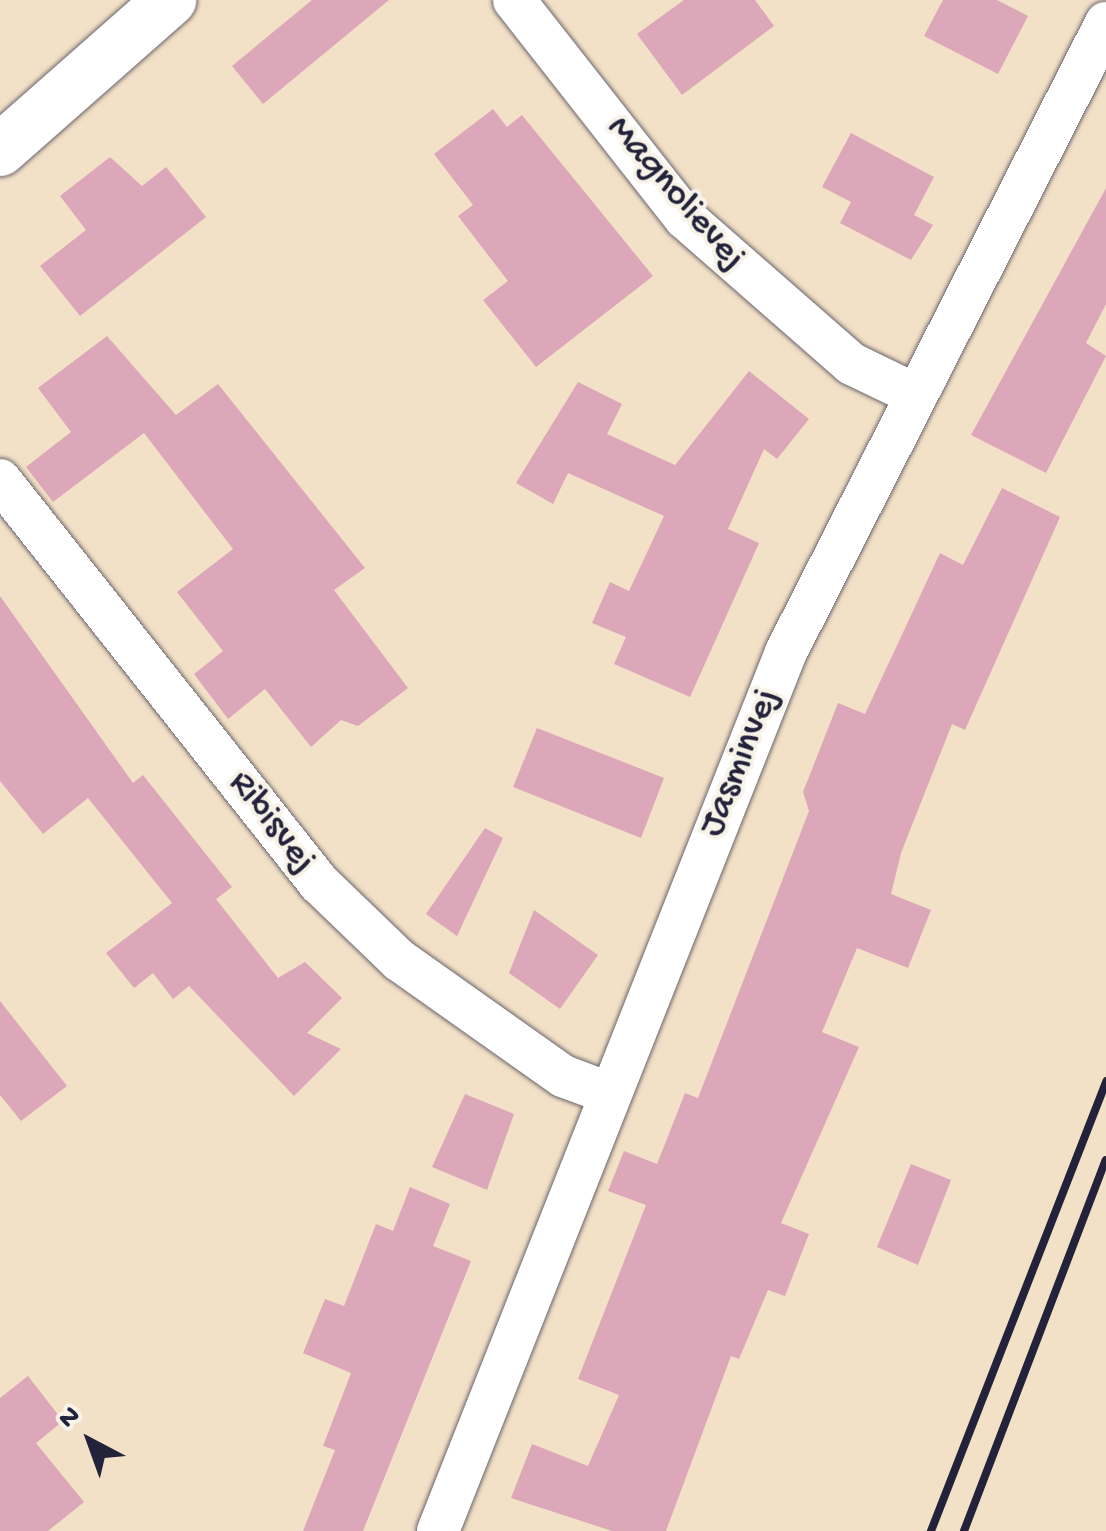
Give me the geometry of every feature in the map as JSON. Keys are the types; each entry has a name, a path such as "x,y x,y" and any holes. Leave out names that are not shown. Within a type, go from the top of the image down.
{"street":[{"path":"0,150 170,0"},
{"name":"Magnolievej","path":"514,0 685,218 852,364 912,393"},
{"name":"Jasminvej","path":"438,1531 786,652 912,393 1106,23"},
{"name":"Ribisvej","path":"0,480 319,884 399,960 562,1076 608,1094"}],"building":[{"path":"312,0 389,0 263,104 232,66"},
{"path":"684,0 755,0 774,26 682,95 637,34"},
{"path":"943,0 997,0 1028,16 998,74 924,36"},
{"path":"493,109 507,127 522,115 653,276 536,367 483,300 508,281 458,216 473,205 434,154"},
{"path":"851,133 934,177 914,215 933,225 911,260 840,223 851,202 822,187"},
{"path":"110,157 142,186 166,167 206,217 80,316 40,266 86,230 60,196"},
{"path":"1106,188 1106,304 1086,343 1106,356 1046,473 971,435"},
{"path":"107,336 176,415 218,384 365,568 334,590 408,688 358,726 341,720 311,747 265,689 228,719 194,674 223,651 177,592 233,549 144,433 53,502 26,467 71,432 38,388"},
{"path":"749,371 809,419 777,459 764,449 728,529 759,543 690,697 614,664 626,637 592,623 610,582 629,591 664,516 568,473 553,504 516,483 578,382 622,404 607,434 675,465"},
{"path":"1002,488 1060,517 965,730 952,724 901,853 891,894 931,910 908,968 857,948 822,1032 859,1047 781,1223 809,1234 785,1296 768,1290 739,1359 731,1356 666,1531 612,1531 511,1498 532,1444 588,1466 619,1395 578,1379 646,1205 608,1191 624,1151 657,1164 685,1093 698,1098 809,811 803,792 838,703 865,714 940,553 963,565"},
{"path":"0,596 133,783 143,775 232,887 216,899 278,978 305,962 342,998 307,1033 341,1049 294,1096 189,986 173,999 153,973 134,988 106,953 172,903 88,798 43,834 0,781"},
{"path":"537,728 664,778 641,838 513,787"},
{"path":"485,828 503,838 457,936 426,914"},
{"path":"534,910 598,955 560,1009 509,973"},
{"path":"0,1001 67,1086 21,1121 0,1095"},
{"path":"465,1094 514,1114 487,1190 432,1167"},
{"path":"911,1164 951,1180 918,1265 877,1247"},
{"path":"410,1187 450,1204 433,1246 471,1261 363,1531 303,1531 335,1450 323,1446 351,1373 303,1353 325,1299 344,1306 376,1224 393,1231"},
{"path":"28,1376 63,1421 36,1443 84,1502 48,1531 0,1531 0,1398"}],"railway":[{"path":"931,1531 1106,1081"},
{"path":"964,1531 1106,1160"}]}
